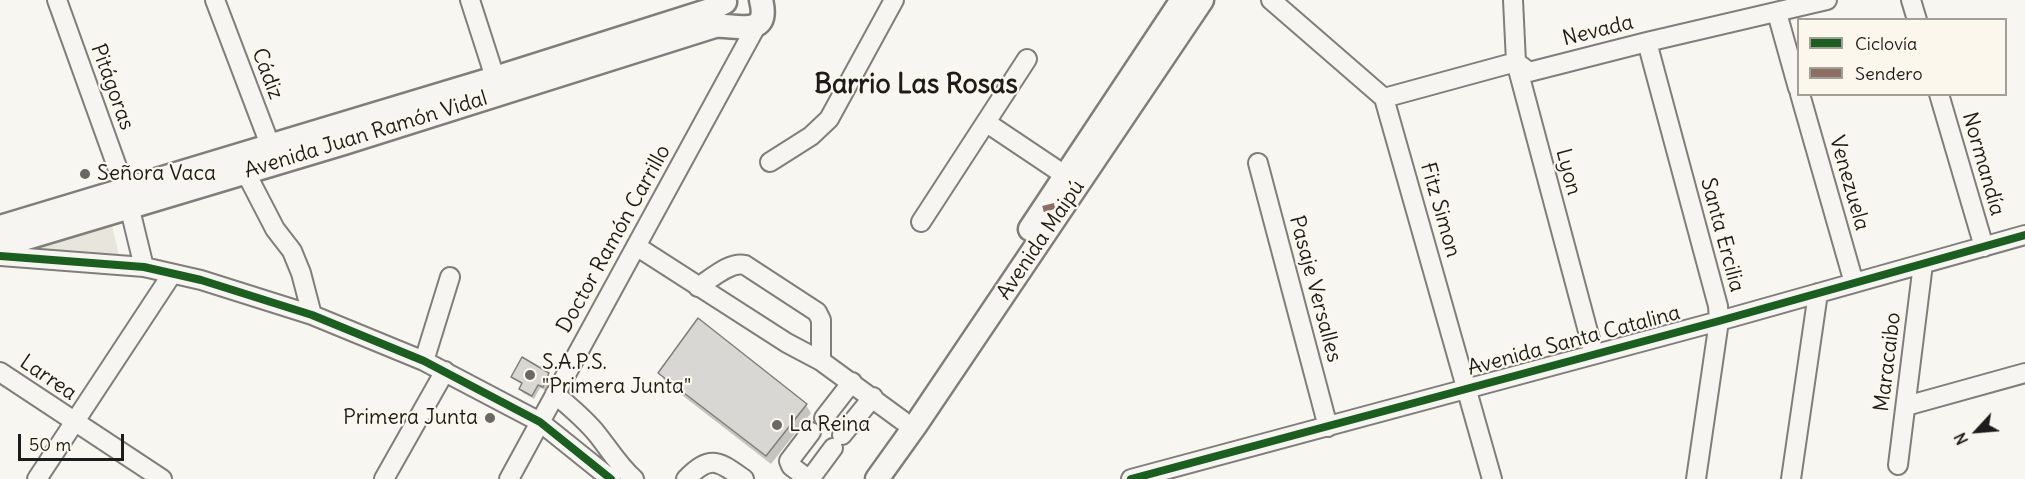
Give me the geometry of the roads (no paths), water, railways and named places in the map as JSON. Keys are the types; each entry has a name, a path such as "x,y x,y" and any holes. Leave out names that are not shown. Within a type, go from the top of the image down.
{"main road":[{"name":"Avenida Maipú","path":"877,479 1072,179 1182,0"},
{"name":"Avenida Maipú","path":"862,479 1072,179 1202,0"},
{"name":"Avenida Juan Ramón Vidal","path":"497,86 710,10 725,1"},
{"path":"725,1 725,15 733,26"},
{"name":"Avenida Juan Ramón Vidal","path":"0,246 128,197 497,86 715,26 746,29 762,6"},
{"name":"Avenida Juan Ramón Vidal","path":"0,226 246,173 273,154"}],"street":[{"name":"Pitágoras","path":"57,0 128,197 144,267"},
{"name":"Cádiz","path":"215,0 273,154"},
{"path":"470,0 497,86"},
{"path":"770,162 811,136 829,119 894,0"},
{"path":"1271,0 1384,98"},
{"name":"Lyon","path":"1513,0 1516,62 1594,354"},
{"name":"Nevada","path":"1384,98 1516,62 1529,72 1827,0"},
{"path":"1911,0 1916,18"},
{"name":"Doctor Ramón Carrillo","path":"509,479 636,246 762,6"},
{"path":"1777,13 1797,84"},
{"name":"Santa Ercilia","path":"1647,42 1718,306 1719,321 1696,479"},
{"path":"921,222 1027,59"},
{"name":"Venezuela","path":"1801,96 1854,283"},
{"name":"Normandía","path":"1940,96 1984,247"},
{"name":"Fitz Simon","path":"1384,98 1492,479"},
{"path":"987,123 1072,179"},
{"name":"Pasaje Versalles","path":"1258,163 1328,427"},
{"path":"246,173 274,229 292,251 301,273 312,315"},
{"name":"Avenida Santa Catalina","path":"1131,479 1194,471 1328,427 2025,236"},
{"path":"636,246 787,343 821,361 903,421"},
{"path":"0,256 144,267 201,280 312,315 424,361 540,422 611,479"},
{"path":"698,287 732,266 739,263 745,265 817,312 821,320 821,361"},
{"name":"Maracaibo","path":"1898,465 1923,264"},
{"path":"37,479 172,274"},
{"path":"424,361 450,277"},
{"path":"1791,479 1818,293"},
{"path":"384,479 445,371"},
{"name":"Larrea","path":"0,372 162,479"},
{"path":"1906,406 2025,373"},
{"path":"824,418 852,382"},
{"path":"555,394 579,414 617,462 634,479"},
{"path":"811,432 789,461 791,466 809,479 873,397"},
{"path":"686,479 698,468 710,462 726,467 744,479"}],"place":[{"name":"Señora Vaca","path":"85,174"},
{"name":"S.A.P.S. \"Primera Junta\"","path":"530,375"},
{"name":"Primera Junta","path":"490,418"},
{"name":"La Reina","path":"777,425"}],"district":[{"name":"Barrio Las Rosas","path":"916,85"}]}
